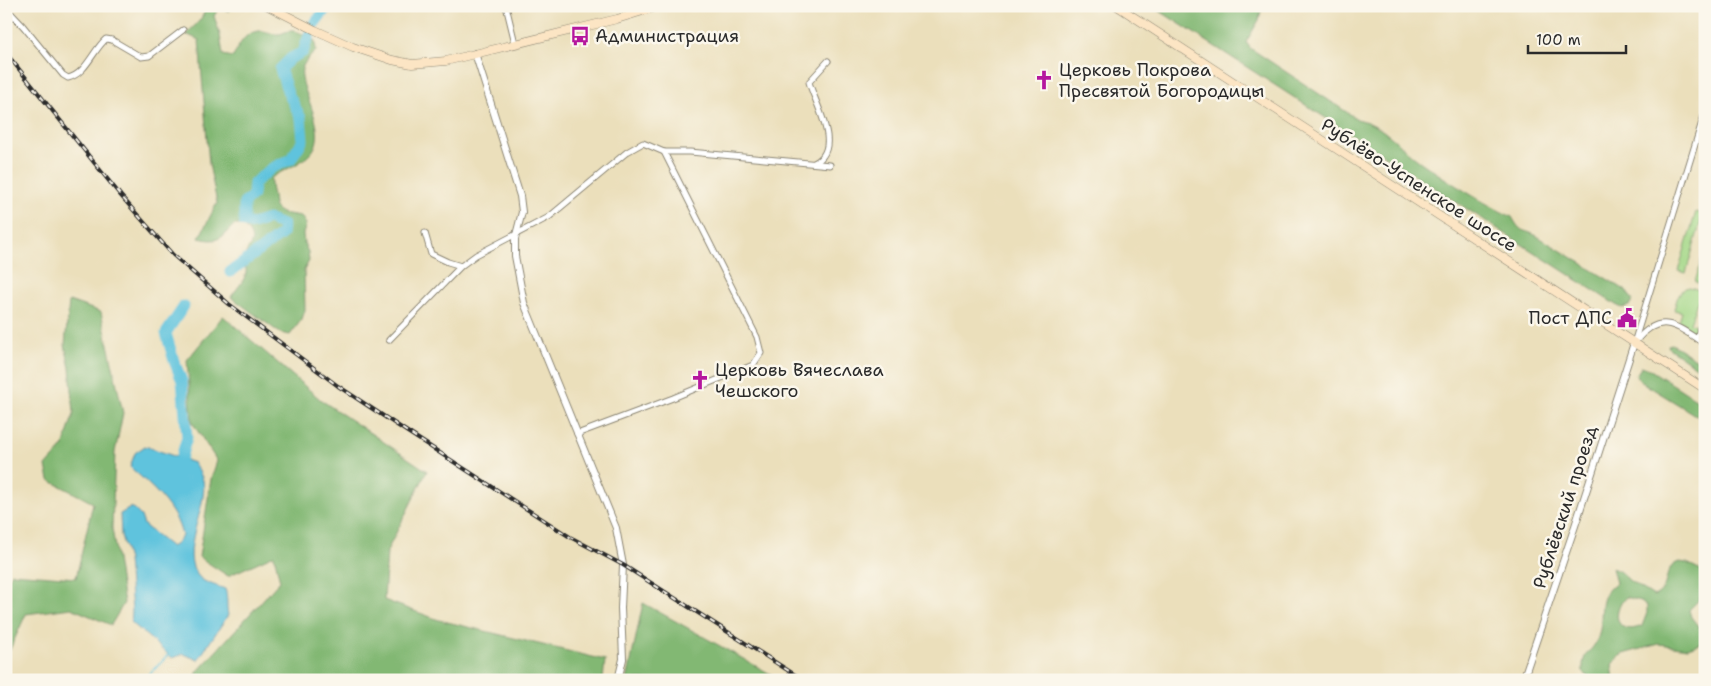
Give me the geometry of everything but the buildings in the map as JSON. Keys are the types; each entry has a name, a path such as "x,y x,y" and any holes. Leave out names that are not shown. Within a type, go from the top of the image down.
{"main road":[{"path":"268,6 353,47 400,62 434,62 474,54 617,19 659,6"},
{"name":"Рублёво-Успенское шоссе","path":"1117,6 1705,389"}],"street":[{"path":"506,6 515,43"},
{"path":"6,8 24,26 63,75 68,78 81,71 100,44 106,39 112,40 141,57 148,56 183,30"},
{"path":"474,54 520,196 522,212 515,239 515,256 524,303 616,528 620,544 623,565 621,608 623,659 618,680"},
{"path":"811,164 822,159 827,149 825,121 812,95 809,82 828,61"},
{"path":"1634,343 1705,112"},
{"path":"389,340 461,266 476,255 549,217 627,152 644,143 664,152 690,152 830,165"},
{"path":"577,434 673,398 752,365 761,353 757,337 664,152"},
{"path":"425,234 432,254 461,266"},
{"path":"1697,339 1705,314"},
{"path":"1634,343 1650,328 1660,323 1668,323 1705,344"},
{"name":"Рублёвский проезд","path":"1523,680 1634,343"}],"green space":[{"path":"206,6 233,6 229,11 219,8 214,16 220,35 223,55 233,57 240,44 249,34 259,31 280,34 293,31 315,41 316,51 304,64 302,74 303,84 315,120 316,143 307,157 271,178 274,206 281,213 301,216 306,224 303,234 309,261 304,270 305,310 302,319 290,335 280,333 231,297 245,276 245,255 252,240 243,225 234,225 215,240 199,238 217,203 209,164 199,40 186,34 201,18"},
{"path":"1152,6 1262,6 1259,20 1246,42 1250,48 1357,119 1376,126 1414,157 1444,178 1512,217 1520,229 1537,236 1625,290 1633,300 1629,306 1622,308 1616,305"},
{"path":"1696,212 1703,214 1686,273 1678,271"},
{"path":"1705,249 1705,283 1702,284 1695,282"},
{"path":"1690,287 1702,291 1705,295 1703,301 1697,302 1690,323 1695,325 1693,333 1683,328 1684,324 1679,322 1682,312 1674,310 1680,292"},
{"path":"69,301 101,312 123,413 115,452 112,528 124,603 111,625 71,608 26,614 6,658 6,583 12,573 76,578 93,503 49,480 46,466 63,447 74,413 70,368 65,345"},
{"path":"223,316 321,400 427,471 387,551 384,600 439,620 605,660 603,680 194,680 198,671 280,581 274,555 228,576 199,557 211,479 217,461 192,422 187,360"},
{"path":"1672,344 1705,365 1705,373 1669,348 1668,345"},
{"path":"1642,366 1705,405 1705,421 1640,381 1636,375"},
{"path":"1679,562 1687,563 1705,572 1705,590 1702,592 1700,599 1689,610 1691,617 1699,627 1705,624 1705,642 1688,648 1659,644 1623,654 1612,664 1614,680 1588,680 1583,671 1583,664 1585,656 1597,640 1605,595 1616,583 1612,568 1654,596 1663,588 1673,565","holes":["1626,597 1641,601 1647,606 1647,613 1642,626 1633,629 1622,626 1617,616 1621,603"]},
{"path":"643,603 781,680 627,680"},
{"path":"1688,670 1700,680 1674,680 1680,671"}],"water":[{"path":"145,446 194,463 203,480 202,504 192,544 193,568 202,580 225,589 228,615 198,660 184,654 172,658 131,622 132,611 128,560 121,535 120,514 132,507 141,516 144,525 171,547 182,536 179,525 162,498 130,467 135,453"}],"waterway":[{"path":"315,23 328,6"},
{"path":"230,272 282,234 283,225 268,219 253,224 244,222 244,203 253,195 254,183 272,168 291,159 303,140 301,118 288,93 280,69 291,58 303,52 310,33"},
{"path":"181,458 187,437 182,381 166,333 184,306"},
{"path":"144,680 168,655"}],"railway":[{"path":"6,53 121,196 173,255 229,304 338,386 406,431 570,537 623,565 803,680"}],"place":[{"name":"Администрация","path":"580,36"},
{"name":"Церковь Покрова Пресвятой Богородицы","path":"1044,80"},
{"name":"Пост ДПС","path":"1627,318"},
{"name":"Церковь Вячеслава Чешского","path":"700,380"}]}
